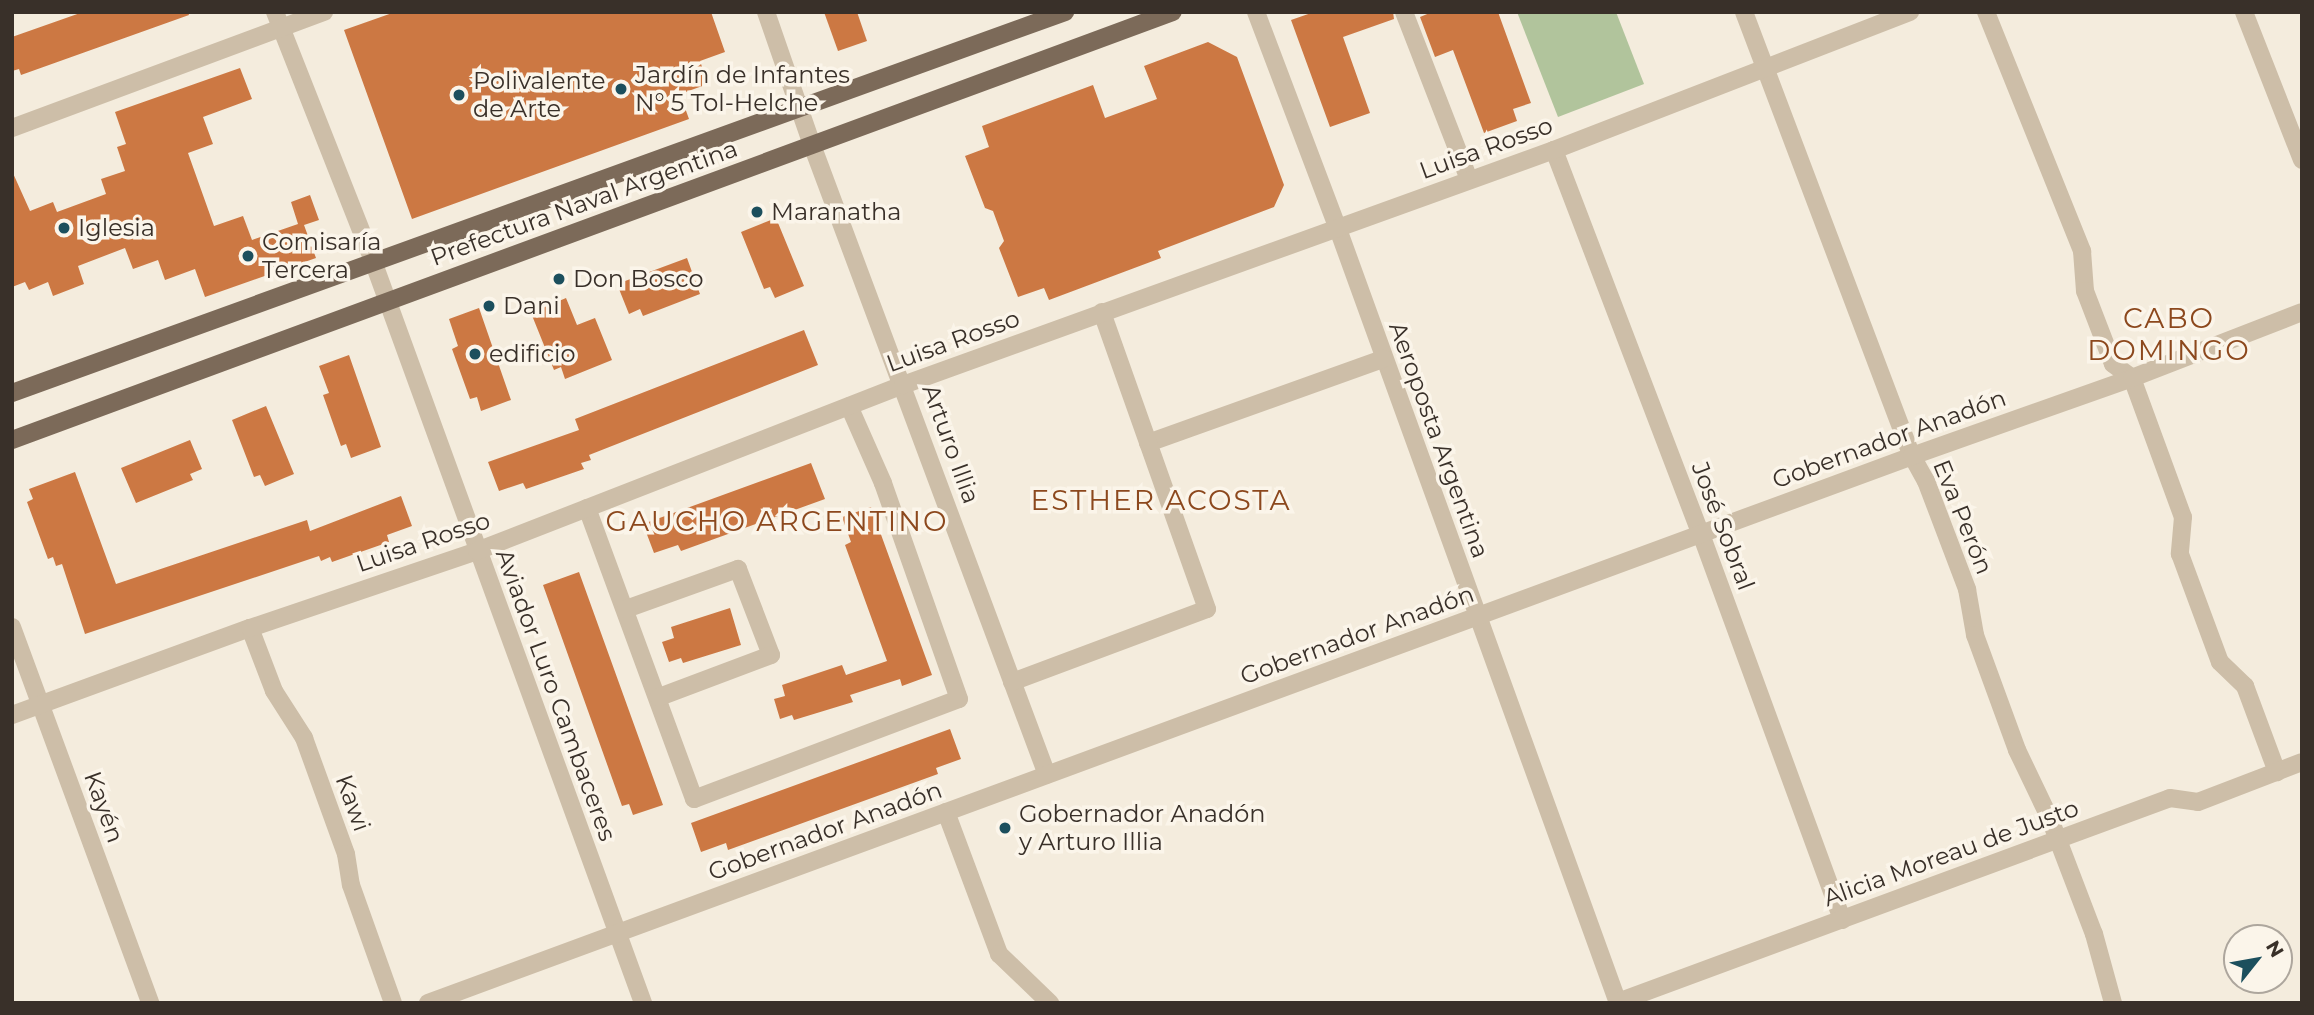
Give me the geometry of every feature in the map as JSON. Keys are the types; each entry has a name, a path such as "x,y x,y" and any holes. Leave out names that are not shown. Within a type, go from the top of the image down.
{"main road":[{"name":"Prefectura Naval Argentina","path":"12,393 1065,12"},
{"name":"Prefectura Naval Argentina","path":"12,440 1173,12"}],"street":[{"path":"12,128 278,20 324,12"},
{"name":"Arturo Illia","path":"766,12 802,109 812,145 1047,775"},
{"name":"Aeroposta Argentina","path":"1255,12 1338,229 1618,1002"},
{"path":"1404,12 1469,180"},
{"name":"Eva Perón","path":"1744,12 1912,456 1926,481 1967,589 1975,635 2017,750 2050,819 2094,934 2113,1003"},
{"name":"Luisa Rosso","path":"12,715 250,628 477,551 903,385 1554,150 1910,12"},
{"path":"1986,12 2082,251 2085,291 2113,364 2132,378 2183,517 2180,554 2220,663 2245,686 2277,772"},
{"path":"2245,12 2302,160"},
{"name":"Aviador Luro Cambaceres","path":"278,20 373,261 385,302 643,1003"},
{"name":"José Sobral","path":"1554,150 1700,534 1842,920"},
{"path":"1012,682 1207,610 1102,312"},
{"name":"Gobernador Anadón","path":"428,1003 1912,456 2132,378 2302,312"},
{"path":"1148,443 1383,359"},
{"path":"587,508 659,697 694,799 959,699 883,483 849,406"},
{"path":"626,609 738,569 771,655 659,697"},
{"name":"Kayén","path":"12,627 150,1003"},
{"name":"Kawi","path":"250,628 274,691 304,738 393,1003"},
{"name":"Alicia Moreau de Justo","path":"1618,1002 2170,797 2198,802 2302,762"},
{"path":"946,812 999,954 1050,1003"}],"green space":[{"path":"1517,12 1616,12 1644,84 1558,117"}],"building":[{"path":"83,12 188,12 189,15 21,75 19,69 12,71 12,37"},
{"name":"Polivalente de Arte","path":"395,12 711,12 725,52 700,61 708,84 680,94 689,119 412,219 344,30"},
{"path":"824,12 857,12 867,41 838,51"},
{"path":"1314,12 1393,12 1394,19 1343,37 1370,113 1330,127 1291,20"},
{"path":"1432,12 1498,12 1531,103 1513,109 1517,121 1484,133 1453,50 1435,57 1420,17"},
{"path":"1208,42 1237,57 1284,185 1274,207 1158,251 1161,258 1049,300 1044,288 1018,297 999,248 1004,241 993,211 985,208 965,156 989,147 982,126 1093,85 1105,118 1157,99 1144,66"},
{"path":"240,68 252,99 203,117 213,144 188,153 214,226 243,216 252,240 298,224 291,202 310,195 319,220 304,225 316,258 205,297 195,269 165,280 158,260 133,269 125,248 78,266 84,284 53,296 48,282 29,290 25,282 12,287 12,171 30,211 53,202 57,212 106,194 101,179 125,171 117,147 126,144 115,112"},
{"path":"776,218 804,286 775,298 770,287 764,289 741,232"},
{"name":"edificio","path":"687,258 700,294 643,316 640,309 629,314 617,284"},
{"name":"edificio","path":"566,298 577,325 595,318 612,360 565,379 561,367 554,370 531,313"},
{"name":"edificio","path":"479,308 511,400 481,411 477,397 470,399 452,349 458,346 449,319"},
{"path":"804,330 818,365 589,455 591,460 581,463 584,469 526,489 523,483 499,491 488,462 579,430 575,419"},
{"path":"349,355 381,447 351,458 346,444 341,446 323,395 329,393 319,366"},
{"path":"266,406 294,474 265,486 260,475 254,477 232,420"},
{"path":"190,440 202,469 190,474 193,480 136,503 121,468"},
{"path":"811,463 825,499 681,551 678,545 654,553 643,524"},
{"path":"75,472 116,584 307,520 310,531 401,496 412,526 387,535 389,542 332,562 330,557 321,561 319,556 85,634 62,564 56,566 53,557 48,559 27,502 33,499 29,489"},
{"path":"871,507 932,675 902,686 900,679 850,695 853,702 794,720 792,715 780,719 774,699 785,696 782,685 842,665 846,675 887,661 845,545 851,542 842,517"},
{"path":"579,572 663,805 633,815 629,804 622,806 543,585"},
{"path":"730,608 741,645 683,663 681,658 669,662 662,642 674,638 671,627"},
{"path":"950,729 961,759 936,768 938,774 728,850 726,843 701,852 691,823"}],"place":[{"name":"Jardín de Infantes N° 5 Tol-Helche","path":"621,89"},
{"name":"Polivalente de Arte","path":"459,95"},
{"name":"Maranatha","path":"757,212"},
{"name":"Iglesia","path":"64,228"},
{"name":"Comisaría Tercera","path":"248,256"},
{"name":"Don Bosco","path":"559,279"},
{"name":"Dani","path":"489,306"},
{"name":"edificio","path":"475,354"},
{"name":"Gobernador Anadón y Arturo Illia","path":"1005,828"}],"district":[{"name":"CABO DOMINGO","path":"2169,334"},
{"name":"ESTHER ACOSTA","path":"1161,500"},
{"name":"GAUCHO ARGENTINO","path":"777,521"}]}
